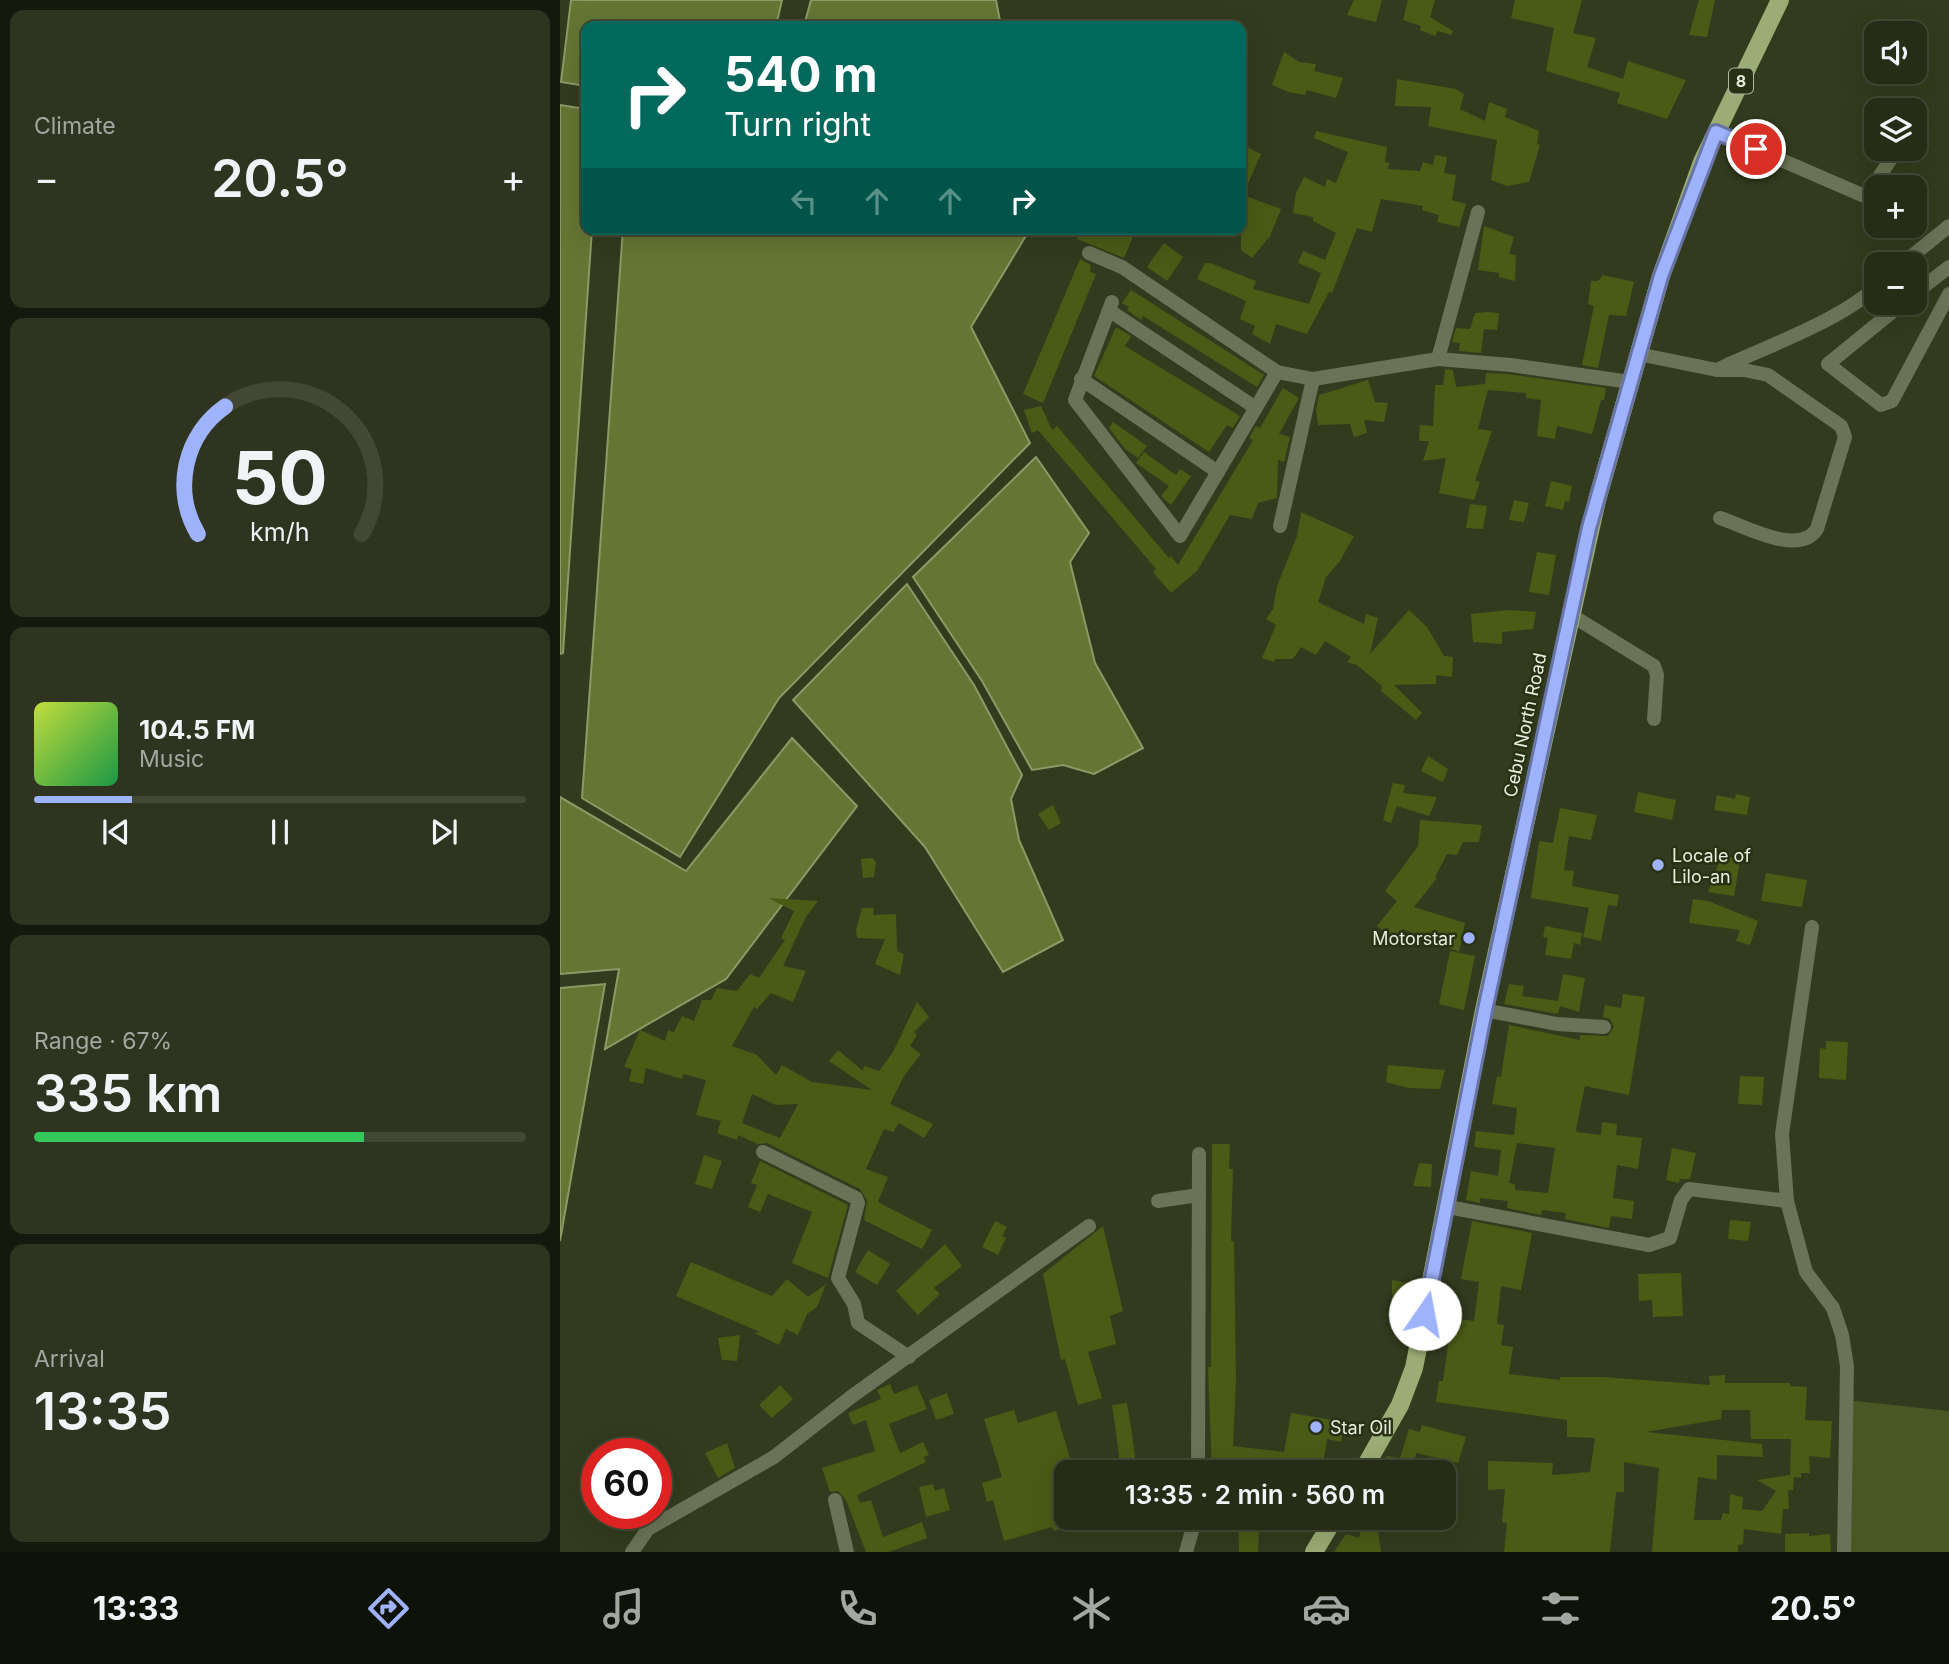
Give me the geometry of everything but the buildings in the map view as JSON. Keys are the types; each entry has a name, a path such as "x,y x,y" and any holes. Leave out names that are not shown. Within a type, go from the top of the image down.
{"main road":[{"name":"Cebu North Road","path":"1369,1460 1391,1422 1411,1378 1448,1207 1485,1010 1589,528 1630,382 1661,276 1716,132 1780,0"},
{"path":"1314,1552 1327,1530"}],"street":[{"path":"1716,132 1864,195"},
{"path":"1438,359 1478,212"},
{"path":"1917,252 1949,226"},
{"path":"1089,253 1122,267 1277,372 1313,379 1438,359 1511,365 1630,382"},
{"path":"1927,284 1949,267"},
{"path":"1888,315 1828,364 1881,404 1892,401 1949,294"},
{"path":"1717,370 1864,298"},
{"path":"1256,408 1111,306 1075,400 1180,536 1256,408 1277,372"},
{"path":"1638,354 1717,370 1744,370 1768,375 1841,426 1844,438 1812,538 1805,541 1785,540 1720,518"},
{"path":"1081,379 1218,472"},
{"path":"1280,526 1313,379"},
{"path":"1571,615 1654,666 1657,675 1654,719"},
{"path":"1812,927 1782,1134 1787,1201 1806,1272 1833,1308 1842,1335 1847,1366 1844,1552"},
{"path":"1485,1010 1557,1024 1604,1027"},
{"path":"763,1152 856,1198 858,1203 838,1278 840,1285 854,1304 858,1323 865,1331 909,1357"},
{"path":"1198,1460 1199,1154"},
{"path":"1448,1207 1649,1245 1670,1238 1681,1200 1689,1189 1787,1201"},
{"path":"1158,1200 1199,1195"},
{"path":"632,1552 648,1529 750,1474 1089,1226"},
{"path":"835,1500 847,1552"},
{"path":"1186,1552 1192,1530"}],"shaded area":[{"path":"571,0 782,0 777,21 581,21 581,85 561,82"},
{"path":"811,0 996,0 1000,21 805,21"},
{"path":"560,105 581,108 581,235 592,235 563,653 560,654"},
{"path":"623,235 1026,235 971,327 1030,443 779,698 680,857 582,798"},
{"path":"1036,457 1089,533 1070,562 1095,663 1143,748 1094,774 1063,765 1032,770 982,681 913,577"},
{"path":"907,584 974,685 1022,775 1011,799 1019,840 1063,940 1003,972 925,847 793,700"},
{"path":"792,738 857,806 726,979 605,1049 619,969 560,974 560,797 686,871"},
{"path":"605,984 560,1241 560,988"},
{"path":"1846,1400 1949,1411 1949,1552 1843,1552"}],"place":[{"name":"Locale of Lilo-an","path":"1658,865"},
{"name":"Motorstar","path":"1469,938"},
{"name":"Star Oil","path":"1316,1427"}],"route":[{"path":"1425,1314 1448,1207 1475,1056 1589,528 1623,406 1661,276 1702,162 1716,132 1756,149"}]}
